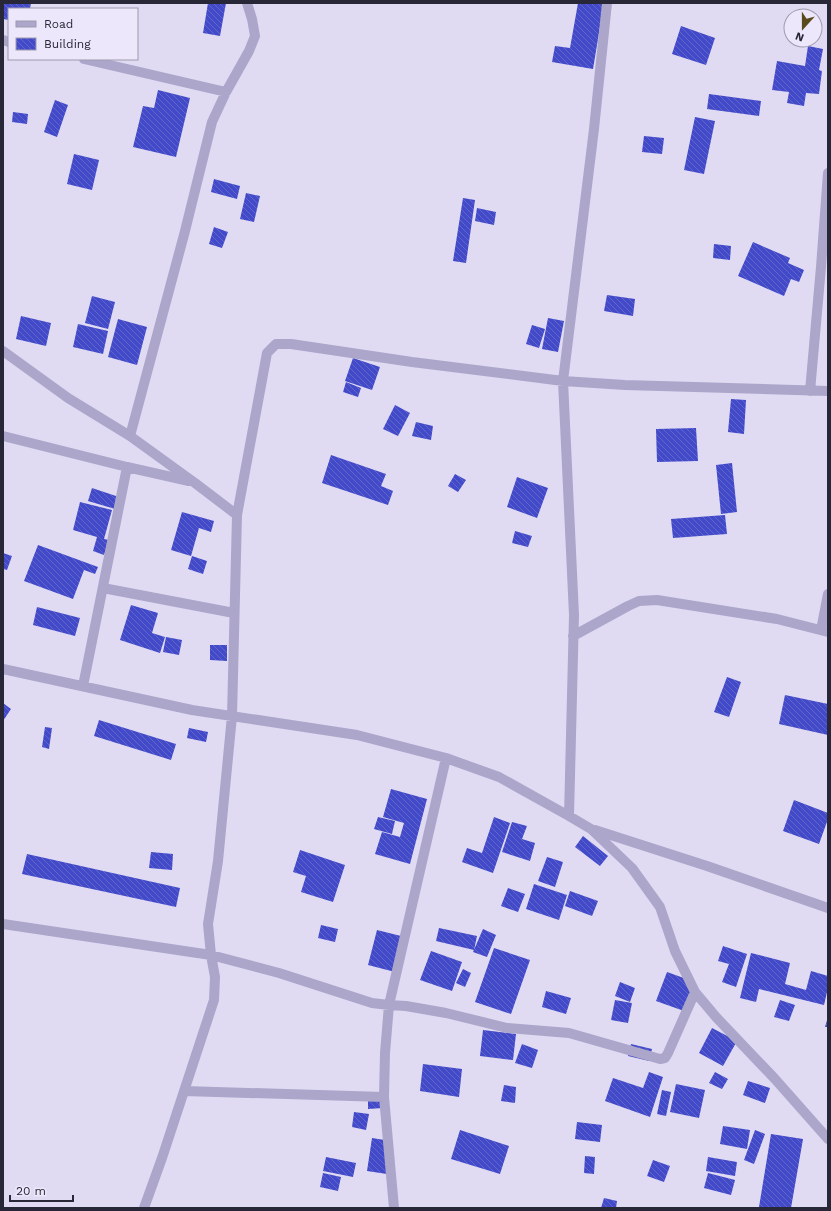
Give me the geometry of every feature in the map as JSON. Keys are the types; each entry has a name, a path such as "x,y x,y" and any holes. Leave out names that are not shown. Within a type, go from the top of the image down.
{"street":[{"path":"130,436 185,231 212,122 226,92 249,51 255,36 247,3"},
{"path":"569,816 574,615 563,381 594,129 607,3"},
{"path":"88,60 226,92"},
{"path":"810,391 828,173"},
{"path":"144,1208 214,1000 215,977 208,924 218,861 232,716 237,515 267,353 276,344 291,344 412,362 563,381 633,385 828,391"},
{"path":"3,350 68,398 130,436 237,515"},
{"path":"3,436 195,483"},
{"path":"84,686 127,467"},
{"path":"103,588 234,613"},
{"path":"573,636 639,601 657,600 777,619 824,631 828,594"},
{"path":"3,669 192,710 357,735 446,758 499,777 591,829 707,866 828,908"},
{"path":"394,1208 384,1097 384,1053 389,1005 446,758"},
{"path":"591,829 632,868 660,907 676,951 695,992 716,1017 775,1078 828,1139"},
{"path":"3,924 211,955 279,973 372,1003 406,1006 446,1013 507,1028 568,1032 660,1059 665,1058 668,1053 695,992"},
{"path":"184,1091 384,1097"}],"building":[{"path":"3,3 31,3 30,8 8,8 8,20 3,19"},
{"path":"208,3 226,3 220,36 203,33"},
{"path":"578,3 604,3 593,69 552,62 555,46 570,48"},
{"path":"681,26 715,38 706,65 672,54"},
{"path":"808,48 823,49 819,70 822,71 819,94 806,93 804,106 787,103 789,92 772,90 777,61 805,66"},
{"path":"158,90 190,98 176,157 133,147 143,106 154,108"},
{"path":"709,94 761,101 759,116 707,109"},
{"path":"55,100 68,105 57,137 44,132"},
{"path":"13,112 28,114 27,124 12,122"},
{"path":"695,117 715,121 704,174 684,170"},
{"path":"644,136 664,138 662,154 642,152"},
{"path":"74,154 99,160 92,190 67,184"},
{"path":"214,179 240,186 237,199 211,192"},
{"path":"246,193 260,196 254,222 240,219"},
{"path":"463,198 475,200 466,263 453,261"},
{"path":"477,208 496,212 494,225 475,221"},
{"path":"214,227 228,232 222,248 209,244"},
{"path":"753,242 790,258 788,263 804,270 799,282 791,279 784,296 738,276"},
{"path":"714,244 731,246 730,260 713,258"},
{"path":"607,295 635,299 633,316 604,311"},
{"path":"92,296 115,302 108,329 85,323"},
{"path":"21,316 51,323 46,346 16,339"},
{"path":"548,318 564,321 558,352 542,349"},
{"path":"118,319 147,327 137,365 108,357"},
{"path":"78,324 108,331 103,354 73,347"},
{"path":"532,325 545,329 539,348 526,344"},
{"path":"353,358 380,367 372,390 345,381"},
{"path":"346,382 361,388 358,397 343,392"},
{"path":"731,399 746,400 744,434 728,432"},
{"path":"395,405 410,413 398,436 383,429"},
{"path":"416,422 433,426 431,440 412,436"},
{"path":"696,428 698,461 657,462 656,429"},
{"path":"331,455 386,474 381,486 393,491 388,505 322,483"},
{"path":"732,463 737,512 721,514 716,465"},
{"path":"455,474 466,480 458,492 448,486"},
{"path":"517,477 548,488 537,518 507,507"},
{"path":"92,488 119,497 115,509 88,501"},
{"path":"80,502 112,510 104,539 109,540 104,555 93,551 97,537 73,530"},
{"path":"182,512 214,521 211,532 199,528 191,556 171,550"},
{"path":"725,515 727,534 673,538 671,519"},
{"path":"515,531 532,536 528,547 512,543"},
{"path":"38,545 98,567 95,574 84,570 73,599 24,581"},
{"path":"3,553 12,556 7,570 3,569"},
{"path":"192,556 207,561 203,574 188,569"},
{"path":"131,605 158,613 152,633 165,637 160,653 120,640"},
{"path":"37,607 80,618 75,636 33,625"},
{"path":"166,637 182,640 179,655 163,652"},
{"path":"210,645 227,645 227,661 210,660"},
{"path":"727,677 741,682 729,717 714,712"},
{"path":"785,695 828,704 828,735 779,724"},
{"path":"3,703 11,709 3,721"},
{"path":"99,720 176,744 171,760 94,736"},
{"path":"45,727 52,728 49,749 42,747"},
{"path":"189,728 208,732 206,742 187,738"},
{"path":"391,789 427,799 410,864 375,854 382,832 400,837 404,823 383,817"},
{"path":"794,800 828,813 828,819 819,844 783,831"},
{"path":"378,817 395,821 392,834 374,829"},
{"path":"494,817 510,823 493,873 462,862 467,848 482,853"},
{"path":"512,822 527,826 522,839 535,843 530,861 502,852"},
{"path":"583,836 608,856 600,866 575,847"},
{"path":"300,850 345,865 333,902 301,892 306,876 293,872"},
{"path":"151,852 173,854 172,870 149,868"},
{"path":"27,854 180,888 176,907 22,874"},
{"path":"547,857 563,862 555,887 538,881"},
{"path":"534,884 567,895 559,920 526,909"},
{"path":"508,888 525,894 518,912 501,906"},
{"path":"570,891 598,901 592,916 565,906"},
{"path":"321,925 338,929 335,942 318,938"},
{"path":"439,928 477,936 474,950 436,941"},
{"path":"483,929 496,935 487,957 473,952"},
{"path":"377,930 405,937 395,972 368,965"},
{"path":"723,946 747,954 736,987 722,982 729,964 718,961"},
{"path":"494,948 530,960 511,1014 475,1002"},
{"path":"431,951 462,962 452,991 420,980"},
{"path":"751,953 790,963 785,984 806,990 811,971 828,976 828,988 824,1005 759,989 756,1002 740,998"},
{"path":"463,969 471,973 465,987 456,983"},
{"path":"667,972 695,982 684,1011 656,1001"},
{"path":"620,982 635,988 630,1002 615,996"},
{"path":"546,991 571,998 566,1014 542,1007"},
{"path":"615,1000 632,1003 628,1023 611,1020"},
{"path":"780,1000 795,1005 789,1021 774,1017"},
{"path":"828,1017 828,1027 825,1027"},
{"path":"712,1028 737,1041 723,1066 699,1053"},
{"path":"483,1030 516,1034 513,1060 480,1056"},
{"path":"522,1044 538,1050 532,1068 515,1063"},
{"path":"631,1044 652,1049 649,1061 628,1056"},
{"path":"423,1064 462,1069 459,1097 420,1091"},
{"path":"649,1072 663,1077 650,1117 605,1101 613,1078 643,1088"},
{"path":"715,1072 728,1079 722,1089 709,1083"},
{"path":"748,1081 770,1088 765,1103 743,1095"},
{"path":"676,1084 705,1090 699,1118 670,1112"},
{"path":"504,1085 516,1087 515,1103 501,1101"},
{"path":"662,1090 671,1092 666,1116 657,1114"},
{"path":"383,1094 383,1108 368,1109 368,1095"},
{"path":"354,1112 369,1114 366,1130 352,1127"},
{"path":"577,1122 602,1125 600,1142 575,1139"},
{"path":"723,1126 750,1130 747,1149 720,1144"},
{"path":"460,1130 509,1146 500,1174 451,1159"},
{"path":"755,1130 765,1134 754,1164 744,1160"},
{"path":"771,1134 803,1139 791,1208 759,1207"},
{"path":"372,1138 391,1141 387,1174 367,1171"},
{"path":"585,1156 595,1157 594,1174 584,1173"},
{"path":"326,1157 356,1163 353,1177 323,1171"},
{"path":"708,1157 737,1162 735,1176 706,1171"},
{"path":"653,1160 670,1166 664,1182 647,1176"},
{"path":"323,1173 341,1177 338,1191 320,1187"},
{"path":"708,1173 735,1180 731,1195 704,1188"},
{"path":"604,1198 617,1201 616,1208 601,1208"}]}
